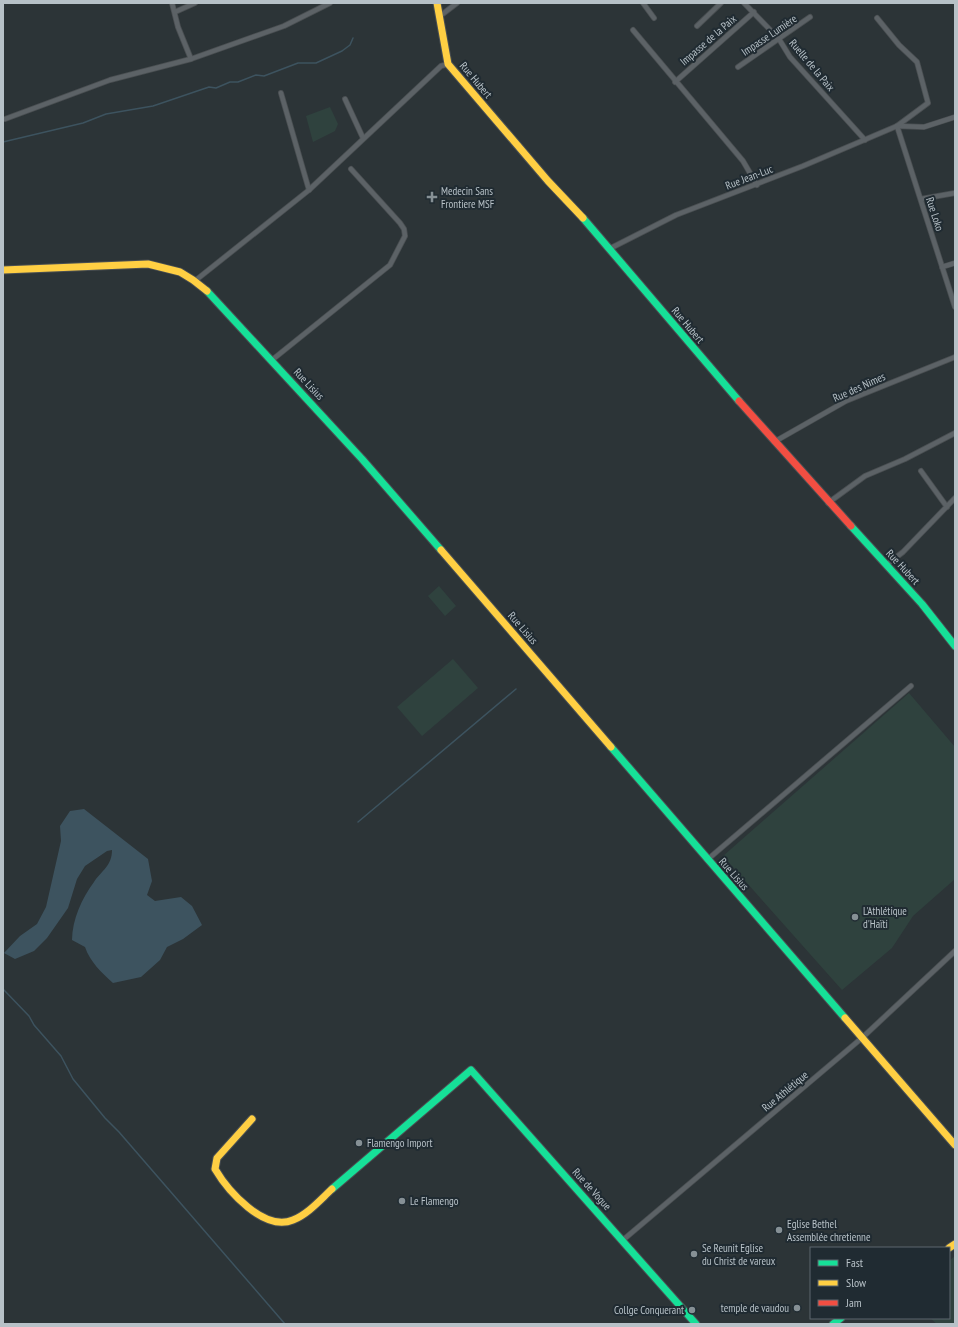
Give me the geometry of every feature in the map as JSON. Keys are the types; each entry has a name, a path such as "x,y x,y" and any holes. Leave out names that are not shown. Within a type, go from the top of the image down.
{"street":[{"path":"172,3 178,27 191,59"},
{"path":"175,12 195,3"},
{"path":"5,119 110,80 191,59 284,26 330,3"},
{"name":"Rue Hubert","path":"437,3 448,64 774,442 828,503 922,604 954,642"},
{"path":"440,16 457,3"},
{"path":"643,3 654,18"},
{"path":"697,26 721,3"},
{"name":"Ruelle de la Paix","path":"744,3 779,39 790,57 865,140"},
{"name":"Impasse de la Paix","path":"675,82 754,12"},
{"name":"Impasse Lumière","path":"738,67 810,17"},
{"path":"877,18 899,45 917,62 928,103 897,126"},
{"path":"633,30 675,82 743,161 757,185"},
{"path":"199,278 309,190 440,66 448,64"},
{"path":"281,93 309,190"},
{"path":"345,99 363,138"},
{"path":"897,126 924,127 955,117"},
{"name":"Rue Jean-Luc","path":"609,249 676,215 757,185 897,126"},
{"name":"Rue Loko","path":"897,126 955,307"},
{"path":"272,360 390,265 404,240 405,232 400,223 350,169"},
{"path":"921,200 955,193"},
{"path":"942,267 955,262"},
{"name":"Rue Lisius","path":"3,270 148,264 179,270 199,278 362,459 707,860 863,1036 955,1145"},
{"name":"Rue des Nimes","path":"774,442 846,401 955,357"},
{"path":"828,503 865,476 905,459 955,433"},
{"path":"921,470 947,506"},
{"path":"886,565 903,552 955,498"},
{"path":"707,860 911,686"},
{"name":"Rue Athlétique","path":"623,1240 863,1036 955,951"},
{"name":"Rue de Vogue","path":"252,1119 216,1158 215,1169 228,1189 247,1206 267,1219 279,1222 288,1222 295,1219 316,1202 472,1070 696,1324"}],"green space":[{"path":"330,107 338,124 335,131 313,142 306,116"},
{"path":"439,586 456,606 445,616 428,596"},
{"path":"453,659 478,688 422,736 397,707"},
{"path":"909,693 955,747 955,879 913,916 892,948 842,990 723,856"},
{"path":"955,1256 955,1324 937,1324 931,1319 950,1319 950,1260"}],"water":[{"path":"84,809 148,859 152,881 147,895 155,901 181,897 192,906 202,925 183,939 167,947 160,960 141,977 113,983 93,962 85,947 72,940 72,932 82,902 97,878 106,868 112,855 112,850 107,851 85,866 77,879 68,908 47,938 34,951 15,959 4,953 20,936 37,924 46,907 61,841 60,826 70,811"}],"waterway":[{"path":"3,142 83,123 106,114 153,106 209,87 216,88 230,82 238,82 256,75 264,76 298,63 316,63 342,51 350,45 353,38"},
{"path":"358,822 516,689"},
{"path":"3,989 29,1016 34,1025 61,1056 73,1079 105,1118 119,1132 285,1324"}],"traffic: fast":[{"path":"583,218 739,401"},
{"path":"207,291 362,459 441,550"},
{"path":"851,526 922,604 955,646"},
{"path":"611,747 845,1018"},
{"path":"332,1189 471,1070 696,1324"},
{"path":"833,1324 840,1319"}],"traffic: slow":[{"path":"437,3 448,64 548,181 583,218"},
{"path":"3,270 148,264 180,272 207,291"},
{"path":"441,550 611,747"},
{"path":"845,1018 955,1145"},
{"path":"252,1119 217,1158 215,1169 229,1188 248,1207 259,1215 270,1220 282,1222 293,1220 309,1210 332,1189"},
{"path":"950,1247 955,1244"}],"traffic: jam":[{"path":"739,401 851,526"}],"place":[{"name":"Medecin Sans Frontiere MSF","path":"432,197"},
{"name":"L'Athlétique d'Haïti","path":"855,917"},
{"name":"Flamengo Import","path":"359,1143"},
{"name":"Le Flamengo","path":"402,1201"},
{"name":"Eglise Bethel Assemblée chretienne","path":"779,1230"},
{"name":"Se Reunit Eglise du Christ de vareux","path":"694,1254"},
{"name":"temple de vaudou","path":"797,1308"},
{"name":"Collge Conquerant","path":"692,1310"}]}
